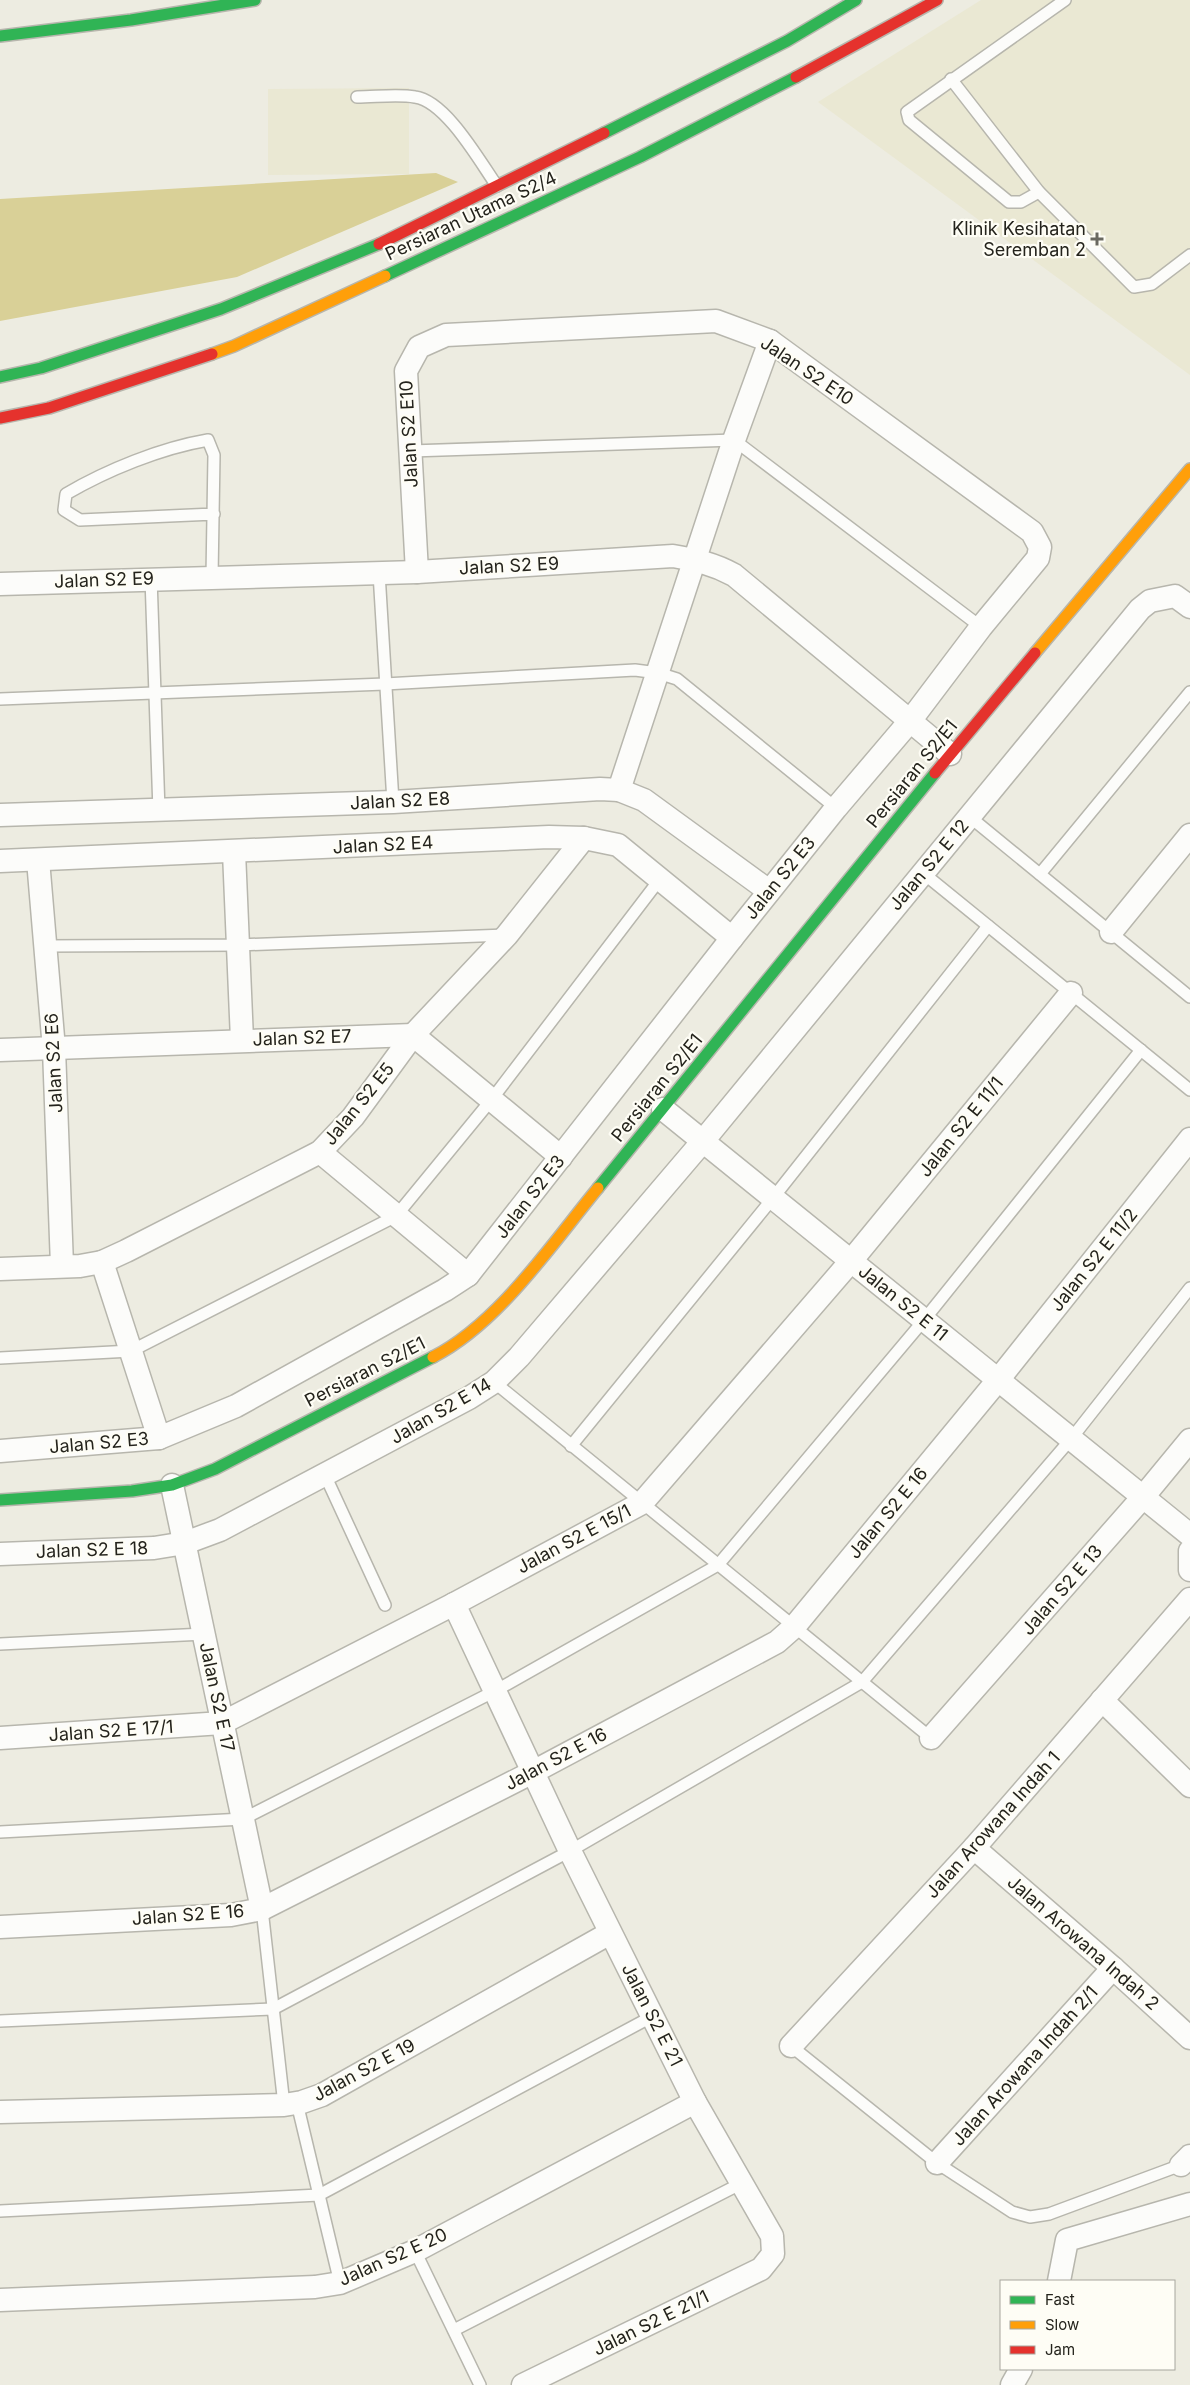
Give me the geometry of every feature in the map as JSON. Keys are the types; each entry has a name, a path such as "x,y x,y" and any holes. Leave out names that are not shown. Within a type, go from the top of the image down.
{"main road":[{"path":"0,36 131,20 255,0"},
{"name":"Persiaran Utama S2/4","path":"0,377 41,368 221,309 396,237 787,41 856,0"},
{"name":"Persiaran Utama S2/4","path":"0,418 49,408 234,346 640,157 865,41 937,0"},
{"path":"0,367 41,368"},
{"path":"0,429 49,408"},
{"name":"Persiaran S2/E1","path":"0,1500 132,1491 172,1485 215,1470 456,1345 497,1310 663,1109 950,754 1190,469"}],"street":[{"name":"Jalan S2 E10","path":"417,572 406,371 419,346 446,335 716,321 770,341 1032,532 1040,547 1038,558 981,627 910,721"},
{"path":"619,790 734,440 770,341"},
{"name":"Jalan S2 E9","path":"0,584 150,578 417,572 673,556 694,559 717,566 734,575 950,754"},
{"name":"Jalan S2 E 12","path":"703,1141 1140,609 1150,601 1175,596 1190,607"},
{"name":"Jalan S2 E3","path":"0,1451 159,1438 236,1406 445,1290 468,1275 769,891 910,721"},
{"name":"Jalan S2 E8","path":"0,815 392,802 600,789 619,790 644,800 769,891"},
{"path":"1111,932 1190,835"},
{"name":"Jalan S2 E4","path":"0,861 549,837 584,838 618,845 732,938"},
{"name":"Jalan S2 E5","path":"0,1269 102,1262 320,1152 353,1117 413,1035 507,935 584,838"},
{"path":"234,852 242,1040"},
{"name":"Jalan S2 E6","path":"38,860 54,1049 62,1266"},
{"name":"Jalan S2 E 11/1","path":"851,1261 1071,993"},
{"path":"413,1035 492,1098 561,1157"},
{"name":"Jalan S2 E7","path":"0,1050 413,1035"},
{"name":"Jalan S2 E 11","path":"663,1109 1190,1535"},
{"name":"Jalan S2 E 11/2","path":"998,1380 1190,1139"},
{"name":"Jalan S2 E 14","path":"185,1543 220,1530 469,1398 494,1382 519,1357 703,1141"},
{"path":"320,1152 468,1275"},
{"name":"Jalan S2 E 15/1","path":"222,1723 454,1604 642,1503 851,1261"},
{"path":"102,1262 159,1438"},
{"name":"Jalan S2 E 16","path":"0,1927 231,1915 262,1909 533,1772 777,1642 794,1627 998,1380"},
{"name":"Jalan S2 E 13","path":"931,1738 1144,1498 1190,1440"},
{"name":"Jalan S2 E 17","path":"172,1485 262,1909"},
{"name":"Jalan S2 E 18","path":"0,1554 154,1548 185,1543"},
{"path":"1190,1551 1190,1570"},
{"name":"Jalan Arowana Indah 1","path":"791,2046 974,1848 1190,1599"},
{"name":"Jalan S2 E 21","path":"454,1604 570,1851 695,2102 772,2236 773,2254"},
{"path":"1102,1700 1190,1786"},
{"name":"Jalan S2 E 17/1","path":"0,1738 222,1723"},
{"name":"Jalan Arowana Indah 2","path":"974,1848 1113,1968 1190,2038"},
{"name":"Jalan S2 E 19","path":"0,2112 291,2104 322,2095 610,1933"},
{"name":"Jalan Arowana Indah 2/1","path":"937,2164 1113,1968"},
{"name":"Jalan S2 E 20","path":"0,2300 315,2287 340,2282 416,2251 695,2102"},
{"path":"1059,2280 1067,2240 1190,2204"},
{"name":"Jalan S2 E 21/1","path":"524,2385 761,2269 773,2254"},
{"path":"1012,2385 1020,2370"}],"lane":[{"path":"1039,192 1026,200 1009,202 907,117 906,112 1065,0"},
{"path":"951,79 1039,192 1134,288 1152,284 1190,255"},
{"path":"357,97 416,97 432,103 448,119 497,186"},
{"path":"212,577 214,514 214,455 208,440 183,444 89,481 66,494 64,510 80,520 214,514"},
{"path":"411,450 734,440 981,627"},
{"path":"379,573 392,802"},
{"path":"150,578 160,811"},
{"path":"0,699 385,684 635,670 658,673 677,680 836,808"},
{"path":"1040,874 1190,692"},
{"path":"970,817 1190,997"},
{"path":"923,873 1190,1090"},
{"path":"0,1358 131,1351 396,1216 492,1098 660,879"},
{"path":"571,1446 773,1198 988,926"},
{"path":"46,946 238,945 507,935"},
{"path":"0,1832 243,1819 495,1691 718,1565 924,1320 1141,1050"},
{"path":"0,2021 273,2009 570,1851 862,1682 1071,1439 1190,1288"},
{"path":"494,1382 931,1738"},
{"path":"325,1475 385,1605"},
{"path":"0,1644 204,1634"},
{"path":"262,1909 273,2009 291,2104 319,2195 340,2282"},
{"path":"0,2211 319,2195 653,2016"},
{"path":"791,2046 937,2164 1012,2212 1030,2217 1049,2214 1186,2161"},
{"path":"454,2330 742,2183"},
{"path":"416,2251 480,2385"}],"shaded area":[{"name":"Klinik Kesihatan Seremban 2","path":"981,0 1190,0 1190,375 818,102"},
{"path":"409,88 409,174 268,175 268,89"},
{"path":"436,173 458,182 237,277 0,321 0,199"}],"traffic: fast":[{"path":"0,36 131,20 255,0"},
{"path":"604,133 787,41 856,0"},
{"path":"385,276 640,157 796,77"},
{"path":"0,377 41,368 221,309 379,244"},
{"path":"598,1188 935,773"},
{"path":"0,1500 132,1491 172,1485 215,1469 433,1357"}],"traffic: slow":[{"path":"212,354 234,346 385,276"},
{"path":"1035,653 1190,469"},
{"path":"433,1357 457,1342 502,1304 543,1258 598,1188"}],"traffic: jam":[{"path":"796,77 937,0"},
{"path":"379,244 604,133"},
{"path":"0,418 49,408 212,354"},
{"path":"935,773 1035,653"}],"place":[{"name":"Klinik Kesihatan Seremban 2","path":"1097,239"}]}
